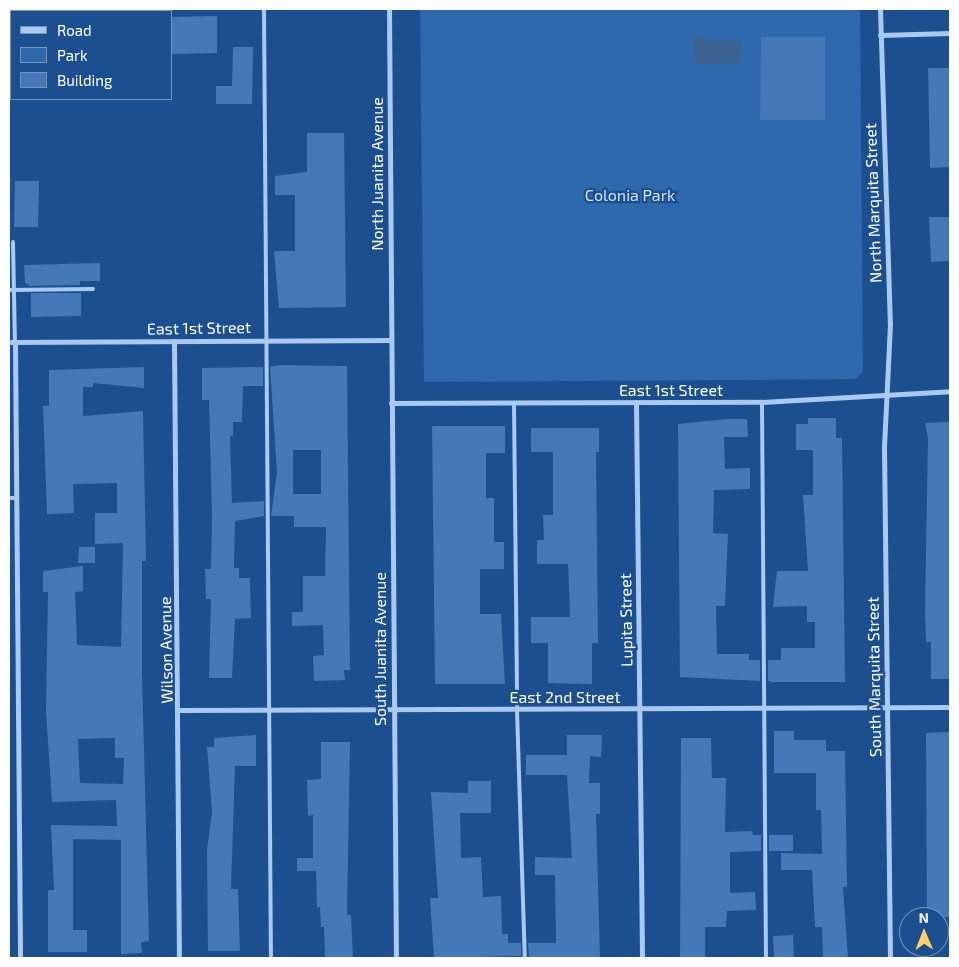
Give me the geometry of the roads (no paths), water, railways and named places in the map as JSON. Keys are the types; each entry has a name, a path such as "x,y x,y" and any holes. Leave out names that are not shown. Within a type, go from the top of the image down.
{"street":[{"name":"North Juanita Avenue","path":"389,9 390,340"},
{"name":"North Marquita Street","path":"880,9 890,324 887,395"},
{"path":"880,35 950,33"},
{"name":"East 1st Street","path":"9,342 390,340"},
{"name":"South Juanita Avenue","path":"390,340 396,958"},
{"name":"Wilson Avenue","path":"174,341 179,710 179,958"},
{"path":"15,342 20,958"},
{"name":"East 1st Street","path":"391,403 762,402 950,391"},
{"name":"South Marquita Street","path":"887,395 884,447 890,958"},
{"name":"Lupita Street","path":"636,402 642,958"},
{"name":"East 2nd Street","path":"179,710 950,707"}],"lane":[{"path":"264,9 271,958"},
{"path":"13,242 11,290 15,342"},
{"path":"11,290 93,289"},
{"path":"762,402 766,958"},
{"path":"514,404 517,710 525,958"},
{"path":"9,498 16,498"}],"park label":[{"name":"Colonia Park","path":"630,195"}]}
